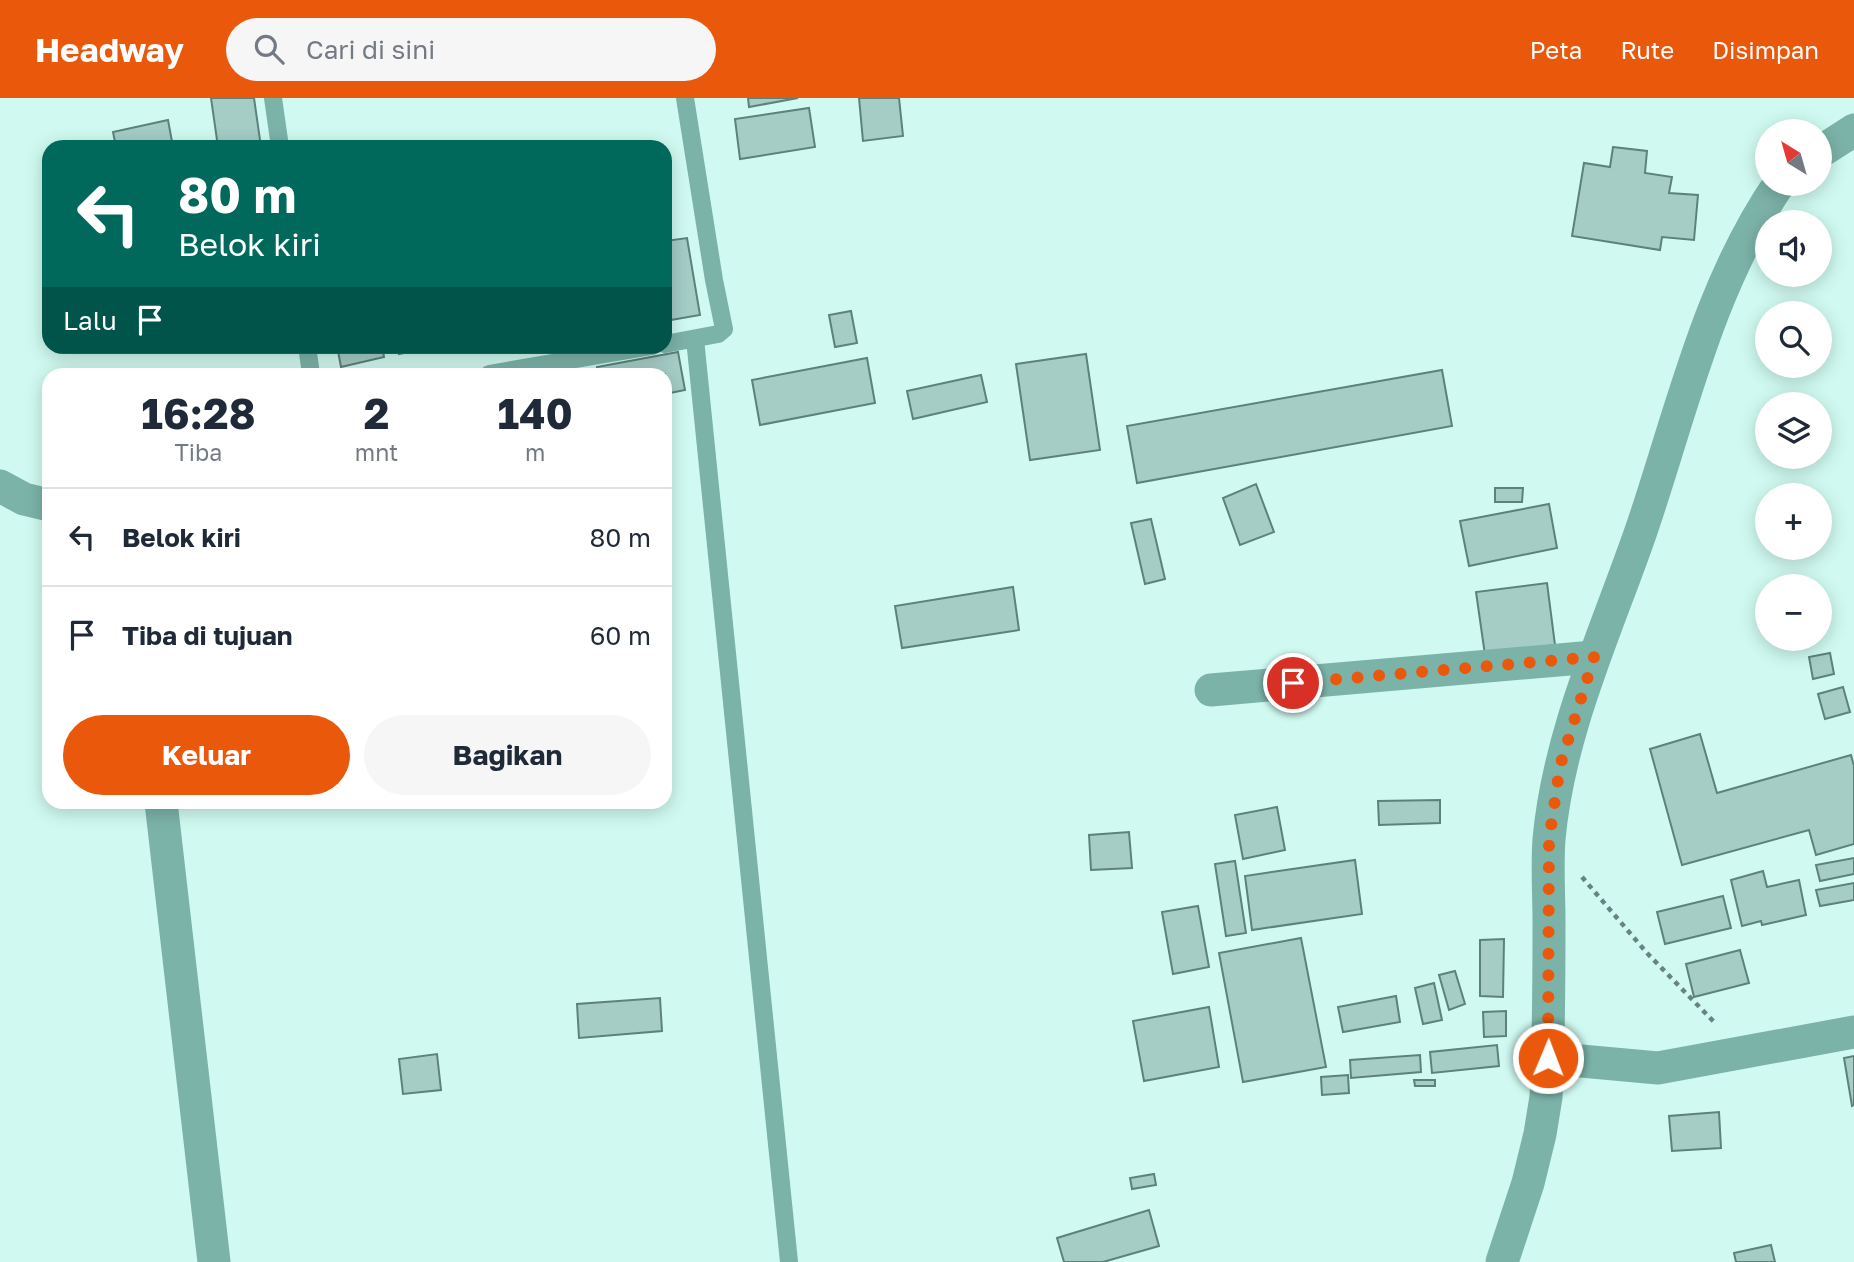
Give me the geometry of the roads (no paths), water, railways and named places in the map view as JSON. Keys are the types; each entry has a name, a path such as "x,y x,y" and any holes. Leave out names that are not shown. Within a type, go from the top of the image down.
{"street":[{"path":"1832,144 1854,130"},
{"path":"1502,1262 1528,1183 1546,1097 1549,840 1560,766 1594,657 1640,531 1698,354 1730,270 1771,196"},
{"path":"0,486 24,499 42,503"},
{"path":"1211,690 1594,657"},
{"path":"162,809 214,1262"},
{"path":"1548,1058 1658,1068 1854,1032"}],"lane":[{"path":"273,98 279,140"},
{"path":"672,343 718,334 724,329 685,98"},
{"path":"695,339 789,1262"},
{"path":"524,368 605,354"}]}
